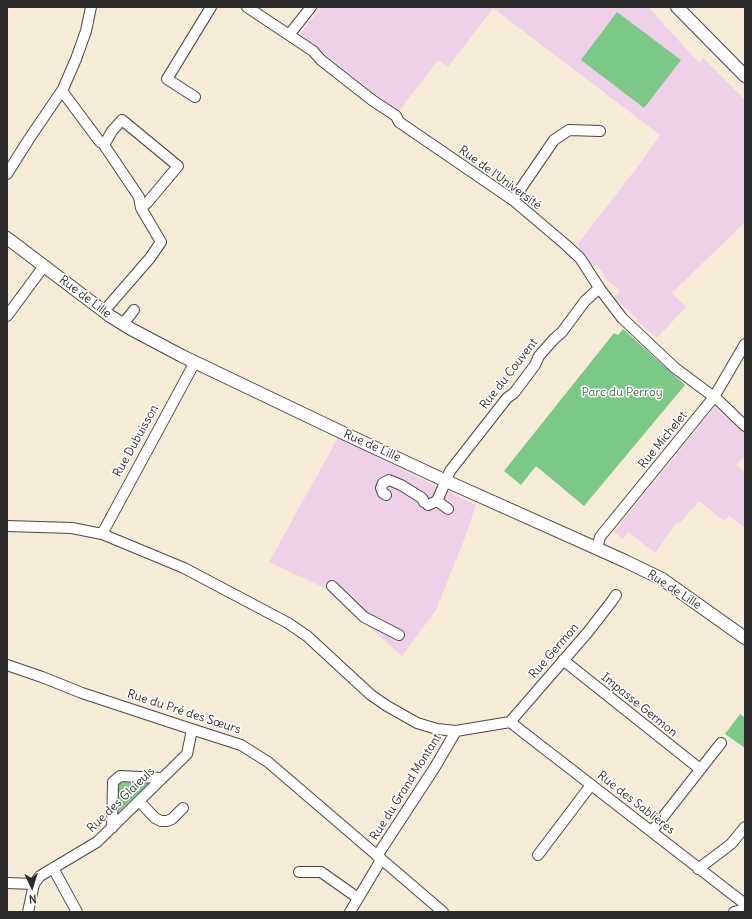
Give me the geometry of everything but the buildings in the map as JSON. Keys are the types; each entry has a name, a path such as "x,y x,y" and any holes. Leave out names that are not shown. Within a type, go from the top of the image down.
{"main road":[{"path":"677,7 745,76"},
{"path":"720,50 745,84"},
{"name":"Rue de Lille","path":"7,238 123,324 195,362 446,481 597,548 662,579 745,638"}],"street":[{"path":"7,174 62,91 86,31 91,7"},
{"path":"195,97 167,79 211,7"},
{"name":"Rue de l'Université","path":"247,7 313,51 320,60 372,100 396,116 399,122 513,200 580,258 600,289 622,318 675,368 714,397 745,426"},
{"path":"289,35 311,7"},
{"path":"62,91 100,142"},
{"path":"104,311 162,242 141,208 139,197 104,145 112,131 122,120 178,166 141,208"},
{"path":"513,200 554,140 569,130 600,131"},
{"path":"7,316 44,266"},
{"name":"Rue du Couvent","path":"430,503 446,481 450,471 461,456 507,398 518,388 535,365 539,356 562,332 585,301 600,289"},
{"path":"123,324 134,310"},
{"name":"Rue Michelet","path":"597,548 600,538 714,397 745,344"},
{"name":"Rue Dubuisson","path":"102,534 195,362"},
{"path":"386,495 383,493 381,488 383,483 389,480 401,485 430,503 448,509"},
{"path":"7,526 72,528 102,534 184,568 288,623 307,636 371,695 417,723 437,729 456,731 510,722"},
{"path":"332,586 364,617 400,635"},
{"name":"Rue Germon","path":"510,722 588,632 616,595"},
{"name":"Impasse Germon","path":"563,660 700,770"},
{"name":"Rue du Pré des Sœurs","path":"7,665 192,730 241,744 268,762 439,911"},
{"name":"Rue des Sablières","path":"510,722 745,904"},
{"name":"Rue des Glaieuls","path":"34,884 40,876 97,842 112,828 187,754 192,730"},
{"name":"Rue du Grand Montant","path":"350,912 379,858 435,768 456,731"},
{"path":"652,831 721,743"},
{"path":"112,828 114,782 120,776 162,778"},
{"path":"538,855 591,785"},
{"path":"139,801 155,818 161,821 172,819 183,808"},
{"path":"698,869 731,844 745,827"},
{"path":"53,868 78,912"},
{"path":"298,872 321,872 358,898"},
{"path":"7,883 34,884 28,912"},
{"path":"734,912 745,909"}],"shaded area":[{"path":"321,7 648,7 699,63 703,58 745,100 745,222 672,293 686,307 657,338 614,298 620,290 608,281 597,264 593,267 577,245 642,161 660,135 493,8 448,67 438,60 398,112 300,34"},
{"path":"715,407 745,433 745,455 736,465 745,473 745,528 729,516 724,521 699,501 680,523 676,523 655,553 628,532 623,539 614,532"},
{"path":"339,436 405,471 476,505 436,610 402,656 327,589 269,562"}],"green space":[{"path":"617,12 681,60 644,108 581,60"},
{"name":"Parc du Perroy","path":"623,329 685,385 584,506 536,466 521,485 504,471 614,333 618,335"},
{"path":"740,714 745,718 745,748 725,734"},
{"path":"116,782 149,783 114,816"}]}
